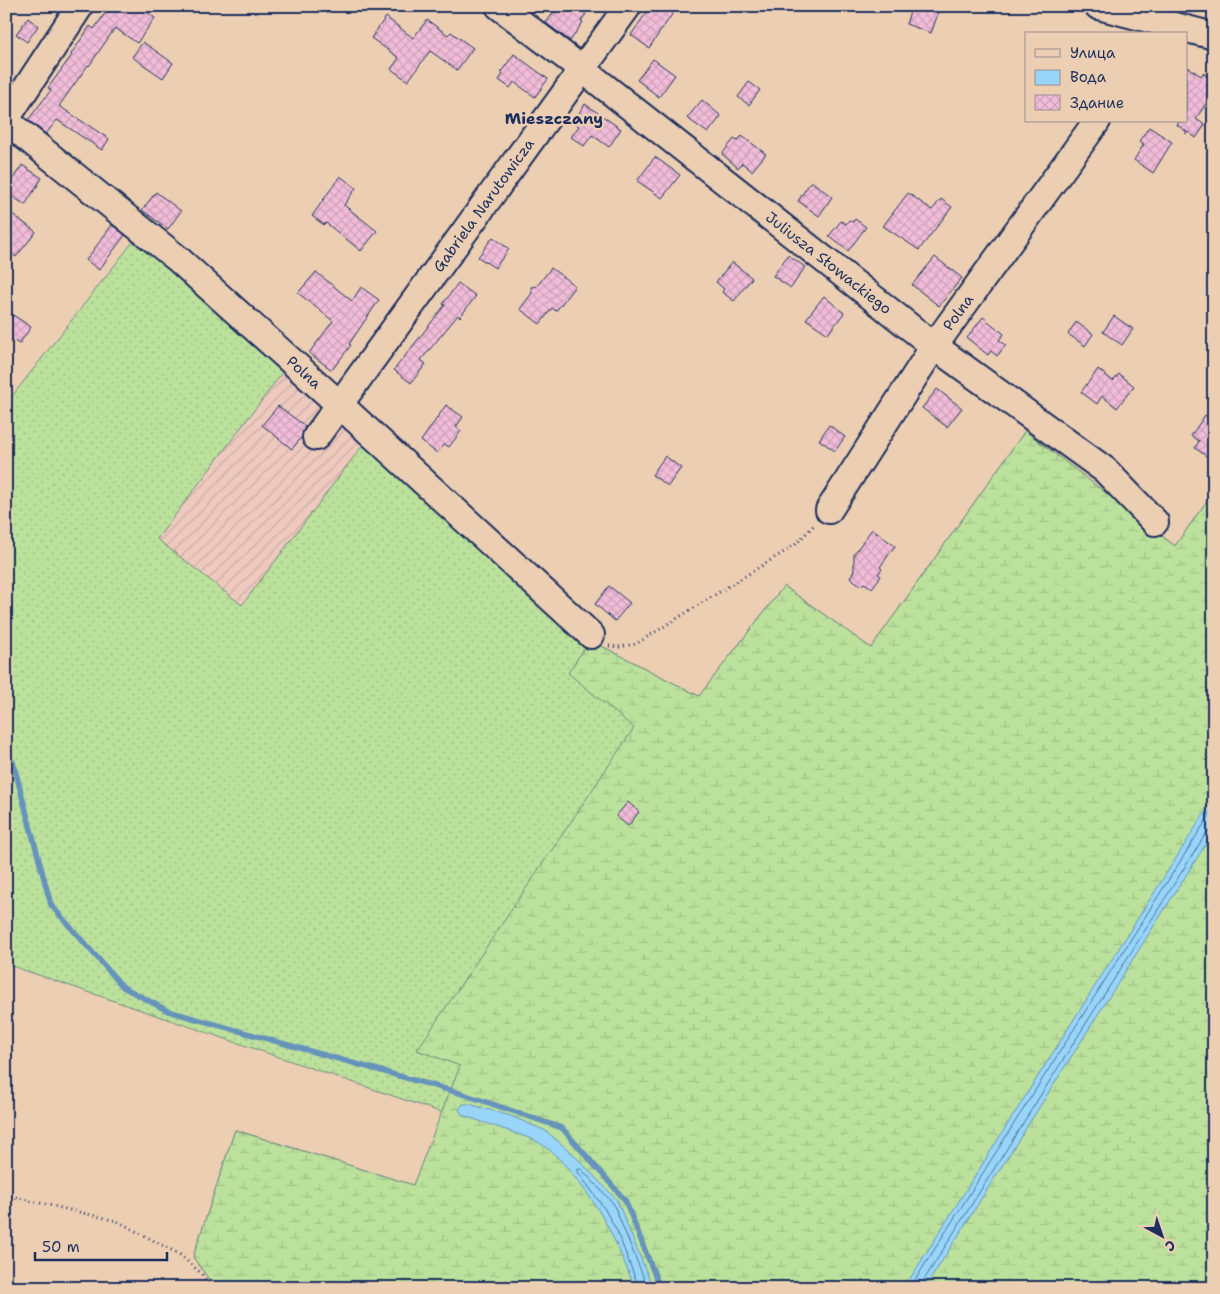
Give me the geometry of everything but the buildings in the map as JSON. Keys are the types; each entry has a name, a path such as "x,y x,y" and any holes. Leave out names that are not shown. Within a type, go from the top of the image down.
{"street":[{"path":"6,120 80,6"},
{"name":"Juliusza Słowackiego","path":"498,6 582,69 934,346 1105,470 1155,522"},
{"name":"Gabriela Narutowicza","path":"316,437 628,6"},
{"path":"1098,6 1170,21 1214,36"},
{"name":"Polna","path":"6,120 178,259 591,635"},
{"name":"Polna","path":"829,510 934,346 1096,122"}],"path":[{"path":"591,635 606,645 619,647 636,644 795,545 829,510"},
{"path":"6,1195 117,1221 179,1254 202,1274 211,1288"}],"shaded area":[{"path":"286,368 365,442 242,605 157,539"}],"green space":[{"path":"136,238 286,368 157,539 242,605 365,442 590,640 699,696 784,586 871,648 1025,431 1175,546 1214,491 1214,1288 215,1288 193,1257 235,1130 413,1185 443,1113 6,964 6,404"},
{"path":"1025,431 1175,546 1214,491 1214,1288 215,1288 193,1257 235,1130 413,1185 460,1066 417,1050 634,728 568,673 590,640 699,696 784,586 871,648"}],"water":[{"path":"1214,798 1214,831 925,1288 904,1288"},
{"path":"463,1104 511,1116 546,1131 572,1153 617,1200 653,1288 635,1288 601,1214 583,1187 554,1154 532,1139 462,1115 459,1109"}],"waterway":[{"path":"6,753 13,762 51,905 123,987 168,1011 463,1094 562,1128 625,1200 660,1288"}],"district":[{"name":"Mieszczany","path":"554,118"}]}
